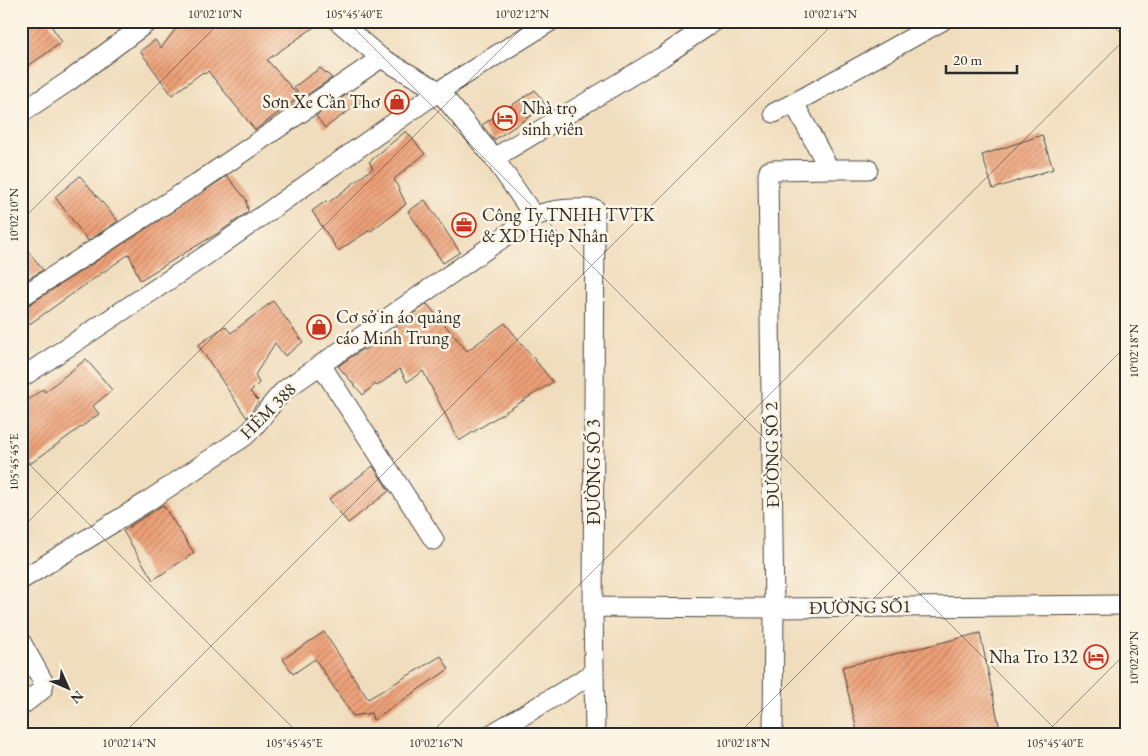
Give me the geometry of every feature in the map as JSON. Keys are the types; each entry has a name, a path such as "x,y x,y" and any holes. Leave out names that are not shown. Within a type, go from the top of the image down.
{"street":[{"path":"21,113 69,81 149,21"},
{"path":"338,21 381,58 439,91 494,158 534,216"},
{"path":"21,378 208,254 439,91 551,21"},
{"path":"494,158 716,21"},
{"path":"774,113 942,21"},
{"path":"21,297 196,184 381,58"},
{"path":"794,103 829,169 868,169"},
{"name":"ĐƯỜNG SỐ 2","path":"773,735 774,608 768,175 773,170 829,169"},
{"name":"HẺM 388","path":"21,580 245,436 256,427 277,397 534,216 548,211 572,208 595,209"},
{"name":"ĐƯỜNG SỐ 3","path":"595,209 593,607 595,735"},
{"path":"321,365 434,540"},
{"name":"ĐƯỜNG SỐ1","path":"593,607 774,608 1127,604"},
{"path":"21,642 44,683 42,690 21,706"},
{"path":"490,735 594,674"}],"building":[{"path":"21,21 48,21 62,42 21,71"},
{"path":"182,21 323,21 267,60 300,97 255,130 208,71 205,74 203,72 172,95 140,51 155,40 161,48"},
{"path":"320,68 332,78 302,98 294,87"},
{"path":"535,90 546,106 494,140 482,125"},
{"path":"350,92 362,101 325,128 316,116"},
{"path":"406,131 425,154 394,179 406,204 371,231 338,251 312,211 326,201 328,203 373,168 369,162"},
{"path":"1042,135 1053,169 993,189 982,155"},
{"path":"80,176 118,221 88,241 55,197"},
{"path":"227,176 246,199 248,212 218,233 140,280 129,254 21,330 21,308 27,306"},
{"path":"425,200 460,252 443,263 408,211"},
{"path":"21,242 43,270 21,283"},
{"path":"273,301 303,342 285,356 275,343 255,375 259,383 250,392 259,401 247,418 198,345 225,326 231,333"},
{"path":"427,304 467,351 505,323 553,382 459,441 423,371 407,382 400,369 377,386 375,384 363,395 338,366 363,349 396,331 394,328"},
{"path":"86,359 112,390 93,406 99,414 30,464 21,452 21,405 43,389 45,392"},
{"path":"373,466 389,491 348,523 329,499"},
{"path":"163,505 194,553 153,580 123,531"},
{"path":"324,632 368,699 441,656 449,669 373,720 371,713 353,716 315,659 293,674 283,659"},
{"path":"980,633 1001,735 858,735 842,667"}],"place":[{"name":"Sơn Xe Cần Thơ","path":"397,102"},
{"name":"Nhà trọ sinh viên","path":"505,118"},
{"name":"Công Ty TNHH TVTK & XD Hiệp Nhân","path":"464,225"},
{"name":"Cơ sở in áo quảng cáo Minh Trung","path":"319,327"},
{"name":"Nha Tro 132","path":"1096,657"}]}
